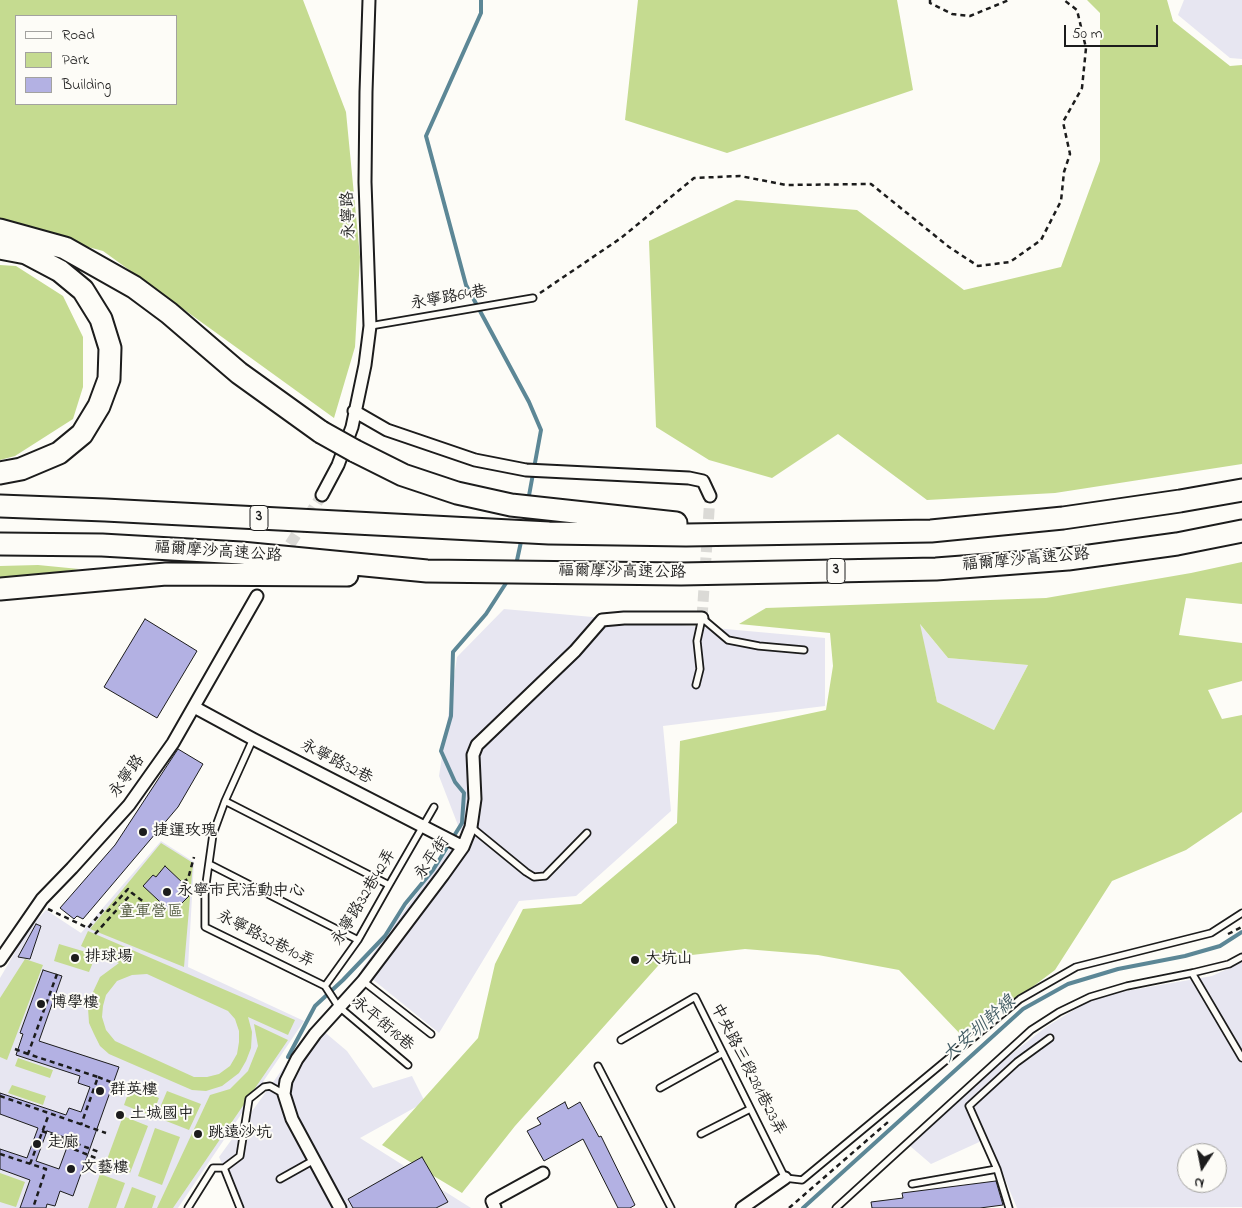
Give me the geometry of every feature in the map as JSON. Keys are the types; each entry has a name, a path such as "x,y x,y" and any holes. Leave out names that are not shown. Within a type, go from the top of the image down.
{"highway":[{"path":"0,230 65,248 134,287 239,373 321,432 403,475 456,493 527,507 686,524 931,531"},
{"path":"0,248 26,253 60,270 83,290 101,318 110,348 109,380 99,406 82,434 59,453 21,469 0,473"},
{"name":"3","path":"0,506 523,532 686,535 931,531 1064,518 1242,490"},
{"name":"福爾摩沙高速公路","path":"0,544 102,546 241,553 427,571 681,574 936,569 1068,559 1176,544 1242,531"},
{"path":"0,591 22,587 166,574 367,576 427,571"}],"street":[{"name":"永寧路","path":"322,495 338,465 352,427 370,326 365,182 369,2"},
{"path":"354,410 387,430 475,460 526,470 689,478 703,481 710,496"},
{"name":"永寧路","path":"0,960 38,905 129,805 173,742 257,596"},
{"name":"永平街","path":"284,1094 286,1080 315,1034 338,1006 363,981 463,847 471,827 475,799 473,755 477,745 575,651 602,620 624,618 702,618"},
{"name":"永寧路32巷","path":"194,707 463,847"},
{"path":"284,1094 292,1119 340,1208"},
{"path":"495,1208 492,1201 543,1173"},
{"path":"742,1208 785,1178"}],"lane":[{"name":"永寧路64巷","path":"370,326 533,298"},
{"path":"696,685 700,668 697,641 702,618 728,640 759,646 804,650"},
{"name":"永寧路32巷10弄","path":"253,739 225,801 213,834 205,891 205,927 325,986"},
{"path":"225,801 389,885"},
{"name":"永寧路32巷42弄","path":"325,986 358,940 434,807"},
{"path":"471,827 534,877 545,876 587,833"},
{"path":"209,864 358,940"},
{"path":"785,1178 802,1180 1020,999 1076,967 1211,933 1242,913"},
{"path":"836,1208 1031,1030 1059,1012 1090,996 1127,986 1192,974 1229,964 1242,958"},
{"path":"1192,974 1242,1058"},
{"path":"363,981 431,1034"},
{"path":"325,986 338,1006"},
{"name":"中央路三段281巷23弄","path":"621,1040 695,997 785,1178"},
{"name":"永平街18巷","path":"338,1006 408,1065"},
{"path":"1009,1208 997,1169 969,1106 1017,1062 1050,1038"},
{"path":"660,1088 723,1053"},
{"path":"598,1066 671,1208"},
{"path":"188,1208 213,1168 224,1168 240,1156 249,1099 264,1087 270,1086 284,1094"},
{"path":"701,1134 750,1109"},
{"path":"280,1179 314,1160"},
{"path":"224,1168 240,1208"},
{"path":"912,1184 997,1169"}],"path":[{"path":"930,0 930,3 952,14 970,16 1009,0"},
{"path":"533,298 621,238 694,178 740,176 786,185 871,184 949,247 978,266 1010,262 1041,240 1062,201 1064,172 1070,154 1063,122 1082,88 1086,48 1077,10 1064,0"},
{"path":"183,882 188,879 194,857"},
{"path":"38,905 83,924 88,928 104,909 108,911 128,890 157,912 164,905"},
{"path":"95,934 132,893"},
{"path":"28,1054 57,974"},
{"path":"15,1050 121,1086"},
{"path":"81,1125 98,1077"},
{"path":"0,1096 106,1134"},
{"path":"30,1164 49,1113"},
{"path":"42,1131 99,1152"},
{"path":"64,1139 63,1145 96,1158"},
{"path":"0,1154 46,1169 33,1208"}],"shaded area":[{"path":"1184,0 1242,0 1242,59 1230,58 1178,15"},
{"path":"504,609 825,638 825,706 663,726 671,811 576,896 519,901 439,1033 361,970 461,833 439,776 457,657"},
{"path":"919,623 948,658 1028,665 994,730 937,702"},
{"name":"土城國中","path":"161,841 194,862 188,967 304,1021 178,1208 0,1208 0,978 28,930 46,910 81,933"},
{"path":"1242,962 1242,1207 1017,1208 988,1138 931,1164 910,1146 999,1064 1046,1027 1087,1002 1126,991 1212,976"},
{"path":"315,1024 347,1051 373,1088 412,1076 425,1102 360,1138 471,1208 242,1208 219,1157"}],"green space":[{"path":"0,0 303,0 346,112 360,257 355,347 334,418 103,251 0,223"},
{"path":"638,0 897,0 913,90 727,153 625,120"},
{"path":"1087,0 1167,0 1173,21 1230,66 1242,65 1242,464 1055,493 927,500 838,434 772,478 709,460 656,427 649,241 736,200 857,210 964,290 1061,267 1100,161 1100,13"},
{"path":"0,265 16,266 63,296 83,337 83,387 73,419 15,456 0,460"},
{"path":"1242,562 1242,604 1186,598 1179,635 1242,643 1242,681 1208,690 1222,719 1242,715 1242,812 1186,850 1112,881 1055,970 964,1038 899,970 818,955 745,949 665,958 515,1126 462,1193 382,1145 478,1038 495,964 523,909 581,904 677,823 680,741 826,710 833,666 830,633 739,624 766,608 1046,598 1191,573","holes":["920,624 948,658 1028,665 994,730 937,702"]},
{"path":"38,565 79,569 36,576 0,577 0,566"},
{"name":"童軍營區","path":"161,843 193,863 184,967 90,929"},
{"path":"88,931 295,1020 288,1035 248,1017 252,1032 251,1048 239,1073 222,1086 206,1091 192,1090 109,1054 100,1046 89,1023 88,1008 100,977 119,963 81,946","holes":["147,974 228,1011 235,1019 239,1031 237,1054 230,1066 219,1074 207,1077 194,1077 115,1041 106,1030 102,1017 106,995 117,981 132,975"]},
{"name":"排球場","path":"59,944 96,955 89,972 54,961"},
{"path":"25,959 43,965 7,1060 0,1057 0,998"},
{"path":"254,1024 288,1040 173,1208 157,1208 210,1095 230,1089 248,1071 258,1046"},
{"path":"18,1058 53,1070 50,1078 15,1066"},
{"path":"12,1085 46,1096 43,1105 8,1093"},
{"path":"131,1085 159,1098 152,1116 124,1105"},
{"path":"167,1091 201,1104 189,1130 156,1117"},
{"path":"123,1116 148,1126 130,1173 105,1165"},
{"path":"155,1128 180,1137 162,1185 138,1176"},
{"path":"0,1173 25,1182 16,1207 0,1202"},
{"path":"100,1174 125,1183 116,1208 88,1208"},
{"path":"132,1187 156,1196 152,1208 124,1208"}],"building":[{"path":"145,619 197,651 157,718 104,687"},
{"name":"捷運玫瑰","path":"178,749 203,764 178,807 83,919 77,916 74,919 60,908 115,845"},
{"name":"永寧市民活動中心","path":"165,866 185,885 181,889 189,896 172,913 143,886 153,875 156,877"},
{"path":"36,924 41,926 30,959 18,957"},
{"path":"43,970 62,976 39,1041 119,1067 73,1196 60,1191 55,1206 47,1204 46,1208 20,1208 30,1180 0,1169 0,1149 27,1158 38,1128 0,1114 0,1093 66,1115 69,1108 81,1112 90,1087 78,1083 80,1076 16,1055 23,1034 20,1033","holes":["47,1131 70,1139 59,1169 36,1161"]},
{"path":"565,1102 568,1109 580,1102 599,1137 601,1136 635,1205 630,1208 618,1208 583,1139 544,1161 527,1131 541,1124 537,1118"},
{"path":"422,1157 448,1202 436,1208 353,1208 348,1199"},
{"path":"996,1181 1003,1205 980,1208 872,1208 871,1202 903,1198 902,1193"}],"waterway":[{"path":"481,0 481,13 426,136 466,285 529,402 541,430 528,501"},
{"path":"516,565 522,537"},
{"path":"288,1057 315,1006 385,936 405,904 433,870 462,823 464,793 455,782 441,751 451,716 453,652 486,614 508,580"},
{"name":"大安圳幹線","path":"803,1208 1023,1009 1068,984 1118,969 1185,956 1220,946 1242,932"}],"tunnel":[{"path":"281,558 322,495"},
{"path":"702,618 710,496"}],"place":[{"name":"捷運玫瑰","path":"143,832"},
{"name":"永寧市民活動中心","path":"167,892"},
{"name":"排球場","path":"75,958"},
{"name":"大坑山","path":"635,960"},
{"name":"博學樓","path":"41,1004"},
{"name":"群英樓","path":"100,1091"},
{"name":"土城國中","path":"120,1115"},
{"name":"跳遠沙坑","path":"198,1134"},
{"name":"走廊","path":"37,1144"},
{"name":"文藝樓","path":"71,1169"}]}
